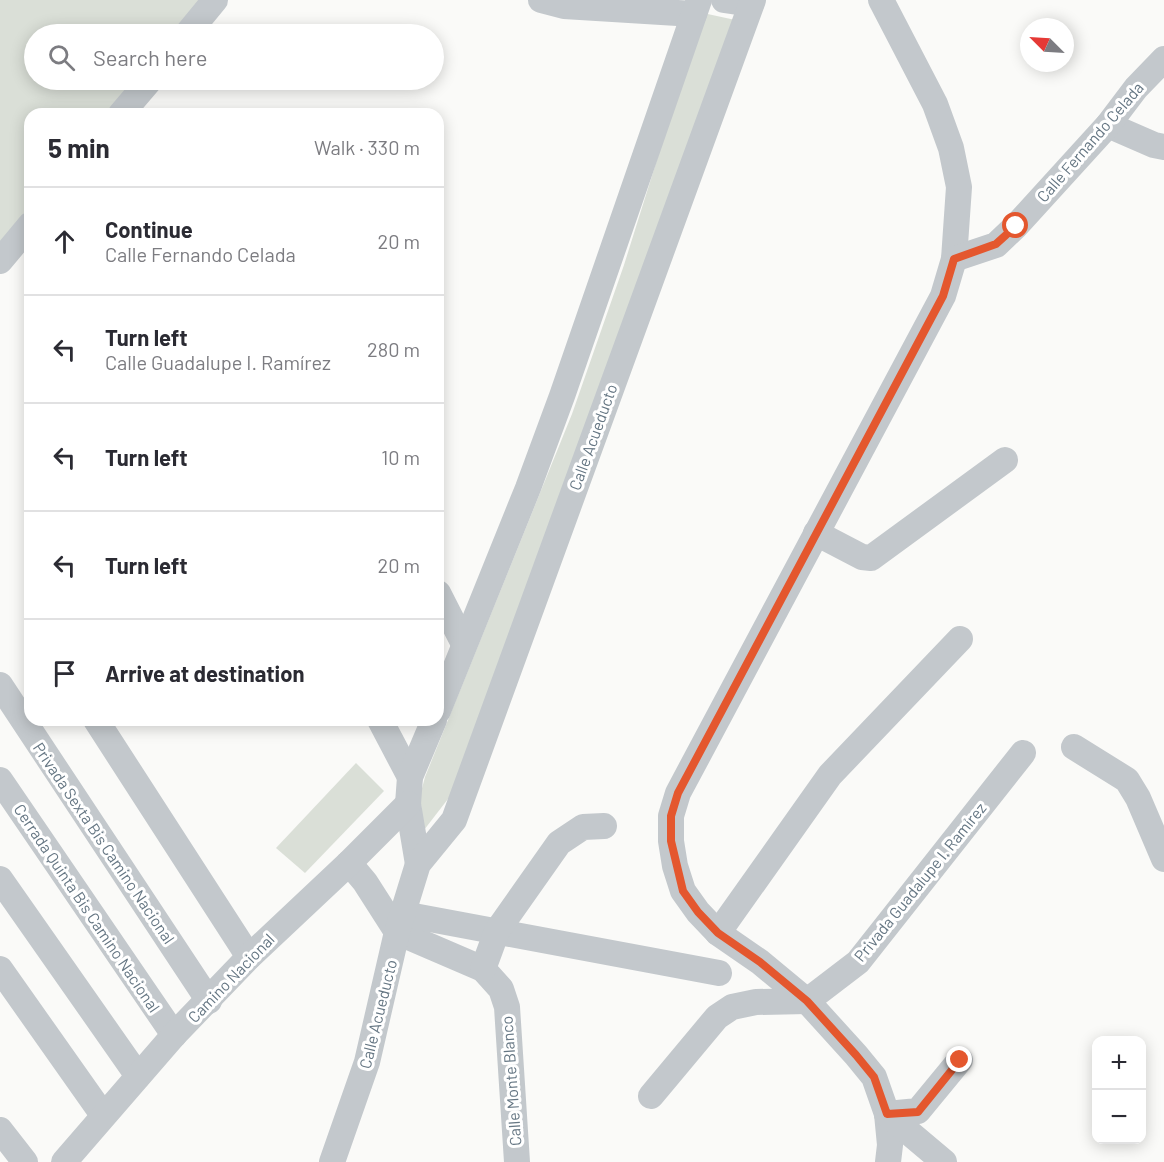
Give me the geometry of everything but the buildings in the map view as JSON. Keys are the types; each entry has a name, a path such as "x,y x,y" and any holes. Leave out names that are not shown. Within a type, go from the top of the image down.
{"street":[{"path":"195,24 215,0"},
{"path":"444,696 528,488 562,396 697,7 564,6 541,0"},
{"path":"724,0 752,2"},
{"path":"880,0 934,105 951,148 958,187 954,259 943,296 678,793 671,816 671,841 683,891 698,912 718,933 760,962 807,1001 874,1077 887,1114 890,1145 888,1162"},
{"name":"Calle Acueducto","path":"332,1162 367,1062 400,923 418,864 454,820 752,2"},
{"name":"Calle Fernando Celada","path":"954,259 996,244 1016,226 1108,125 1136,88 1164,59"},
{"path":"126,108 141,90"},
{"path":"1108,125 1164,147"},
{"path":"0,261 24,232"},
{"path":"816,533 862,557 871,558 1005,460"},
{"path":"444,605 464,644"},
{"path":"718,933 830,775 960,639"},
{"name":"Privada Sexta Bis Camino Nacional","path":"0,685 24,721"},
{"name":"Privada Sexta Bis Camino Nacional","path":"27,726 209,1000"},
{"path":"100,726 249,957"},
{"path":"383,726 410,777"},
{"name":"Calle Acueducto","path":"418,864 408,804 410,777 431,726"},
{"path":"1074,747 1127,780 1138,798 1164,859"},
{"name":"Privada Guadalupe I. Ramírez","path":"807,1001 858,962 1023,753"},
{"name":"Cerrada Quinta Bis Camino Nacional","path":"0,780 174,1035"},
{"name":"Camino Nacional","path":"64,1162 174,1035 249,957 350,863 408,804"},
{"path":"483,969 497,931 559,843 583,827 604,826"},
{"path":"350,863 400,923 497,931 719,973"},
{"path":"0,879 138,1076"},
{"name":"Calle Monte Blanco","path":"400,923 483,969 501,988 507,1007 517,1162"},
{"path":"0,969 103,1115"},
{"path":"651,1096 717,1017 732,1007 756,1002 807,1001"},
{"path":"887,1114 918,1112 960,1060"},
{"path":"887,1114 944,1162"},
{"path":"0,1130 26,1162"}],"shaded area":[{"path":"0,0 201,0 181,24 24,24 24,90 128,90 113,108 24,108 24,217 0,246"},
{"path":"703,13 740,21 458,786 424,830 420,796 425,777 572,414 624,265"},
{"path":"356,763 384,791 305,873 276,848"}],"route":[{"path":"960,1060 918,1112 887,1114 874,1077 807,1001 760,962 718,933 698,912 683,891 675,866 671,841 671,816 678,793 943,296 954,259 996,244 1016,226"}]}
